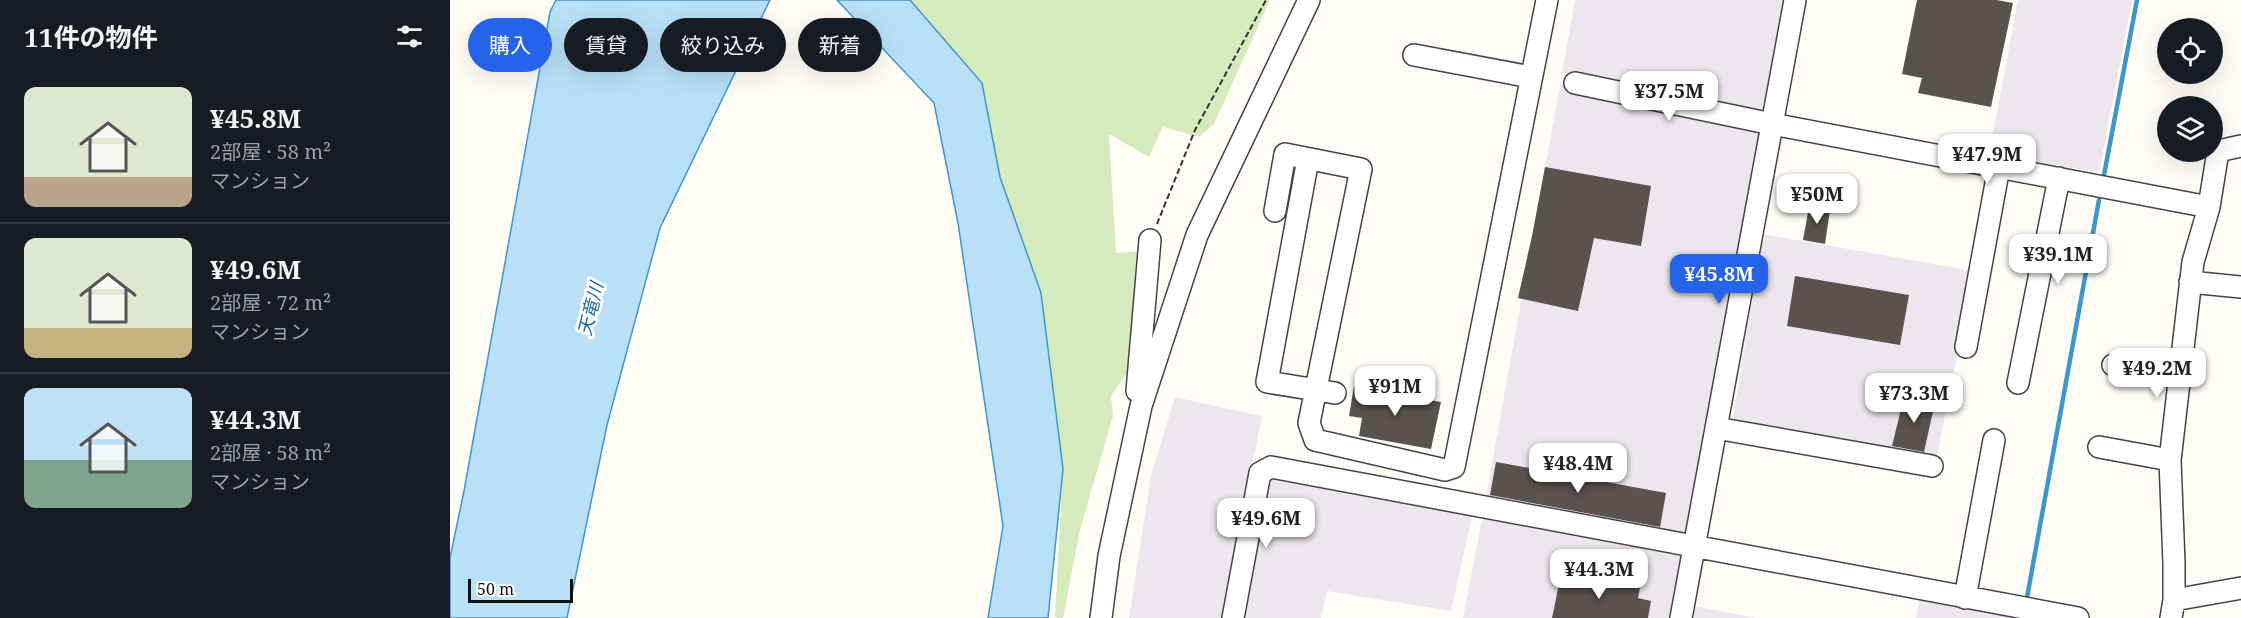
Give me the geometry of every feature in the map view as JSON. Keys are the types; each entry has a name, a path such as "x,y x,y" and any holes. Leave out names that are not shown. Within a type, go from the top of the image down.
{"street":[{"path":"1101,618 1109,556 1141,406 1197,235 1309,0"},
{"path":"1275,212 1285,154 1361,169 1326,391 1309,423 1315,440 1445,470 1454,467 1547,0"},
{"path":"1681,618 1795,0"},
{"path":"1414,55 1531,77"},
{"path":"1575,83 1772,124 2209,207"},
{"path":"2241,146 2218,151 2209,207 2193,262 2190,282 2170,460 2173,609 2241,588"},
{"path":"1308,159 1267,382 1326,391"},
{"path":"1966,347 1999,167"},
{"path":"2018,383 2059,178"},
{"path":"1141,406 1137,392 1150,240"},
{"path":"2190,282 2241,287"},
{"path":"2114,365 2179,377"},
{"path":"1716,428 1932,466"},
{"path":"1965,598 1994,440"},
{"path":"2099,447 2170,460"},
{"path":"1233,618 1260,472 1271,467 2078,618"}],"path":[{"path":"1150,240 1195,130 1266,0"}],"shaded area":[{"path":"1575,0 1788,0 1766,114 1562,73"},
{"path":"2018,0 2132,0 2099,172 1989,155"},
{"path":"1560,85 1765,128 1689,538 1485,502"},
{"path":"1763,234 1974,271 1937,455 1732,423"},
{"path":"1175,397 1262,416 1223,618 1129,618 1151,475"},
{"path":"1269,475 1473,512 1451,611 1327,591 1321,618 1241,618"},
{"path":"1483,514 1687,551 1675,618 1463,618"},
{"path":"1920,594 2015,614 2018,618 1916,618"},
{"path":"1695,606 1756,618 1693,618"}],"green space":[{"path":"910,0 1270,0 1214,124 1199,137 1163,127 1149,157 1109,134 1116,253 1142,251 1131,367 1111,396 1113,416 1080,530 1063,618 1055,617 1063,469 1041,293 1000,177 982,83"}],"water":[{"name":"天竜川","path":"556,0 770,0 761,18 660,18 660,72 735,72 660,228 607,425 567,618 450,618 450,558 539,72 552,72 550,12"},
{"path":"837,0 910,0 982,83 1000,177 1041,293 1063,469 1048,618 988,618 1003,526 958,223 934,103 882,48 882,18 854,18"}],"building":[{"path":"1917,0 1997,0 2013,3 1991,107 1918,93 1922,78 1902,74"},
{"path":"1545,167 1651,186 1641,246 1594,238 1578,311 1518,298"},
{"path":"1809,207 1830,210 1825,244 1803,240"},
{"path":"1795,276 1909,295 1900,345 1787,326"},
{"path":"1354,386 1441,402 1431,449 1359,436 1362,418 1349,416"},
{"path":"1904,397 1935,402 1924,452 1892,446"},
{"path":"1496,462 1666,493 1660,527 1490,495"},
{"path":"1572,575 1640,588 1638,598 1651,601 1648,618 1552,618 1559,584 1570,585"}],"waterway":[{"path":"2104,175 2137,0"},
{"path":"2026,603 2099,200"}]}
